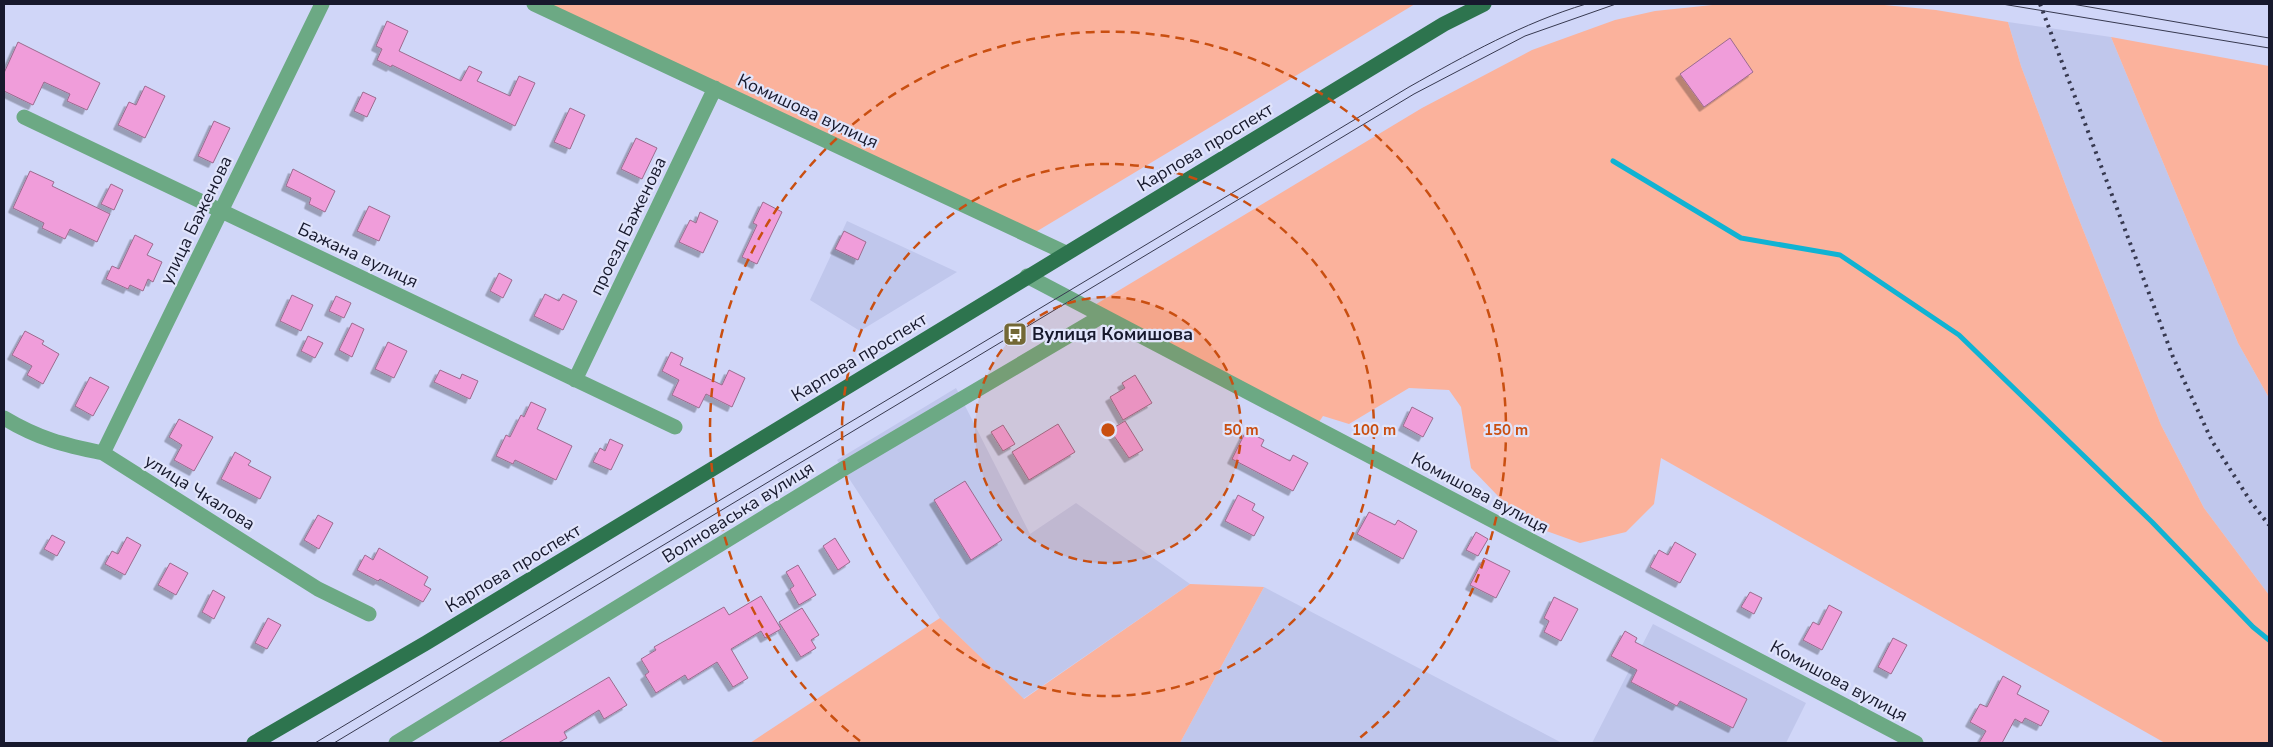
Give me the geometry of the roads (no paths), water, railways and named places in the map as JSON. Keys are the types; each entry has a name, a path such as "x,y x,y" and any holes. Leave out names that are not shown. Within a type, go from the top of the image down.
{"main road":[{"name":"Карпова проспект","path":"254,743 426,642 1026,276 1444,24 1484,4"}],"street":[{"name":"улица Баженова","path":"103,453 322,4"},
{"name":"Комишова вулиця","path":"534,4 1066,253"},
{"name":"проезд Баженова","path":"575,380 715,88"},
{"name":"Бажана вулиця","path":"24,117 675,427"},
{"name":"Комишова вулиця","path":"1026,276 1916,743"},
{"name":"Волноваська вулиця","path":"396,743 843,469 1102,316"},
{"name":"улица Чкалова","path":"4,418 32,435 67,446 103,453 318,589 369,614"}],"waterway":[{"path":"1613,161 1741,238 1840,255 1959,335 2152,522 2253,627 2269,640"}],"tram line":[{"path":"315,743 1409,87 1517,30 1586,4"},
{"path":"334,743 1414,94 1525,36 1616,4"},
{"path":"2002,4 2269,48"},
{"path":"2072,4 2269,38"}],"railway":[{"path":"2040,4 2173,357 2212,441 2251,502 2269,525"}],"place":[{"name":"Вулиця Комишова","path":"1015,334"}]}
